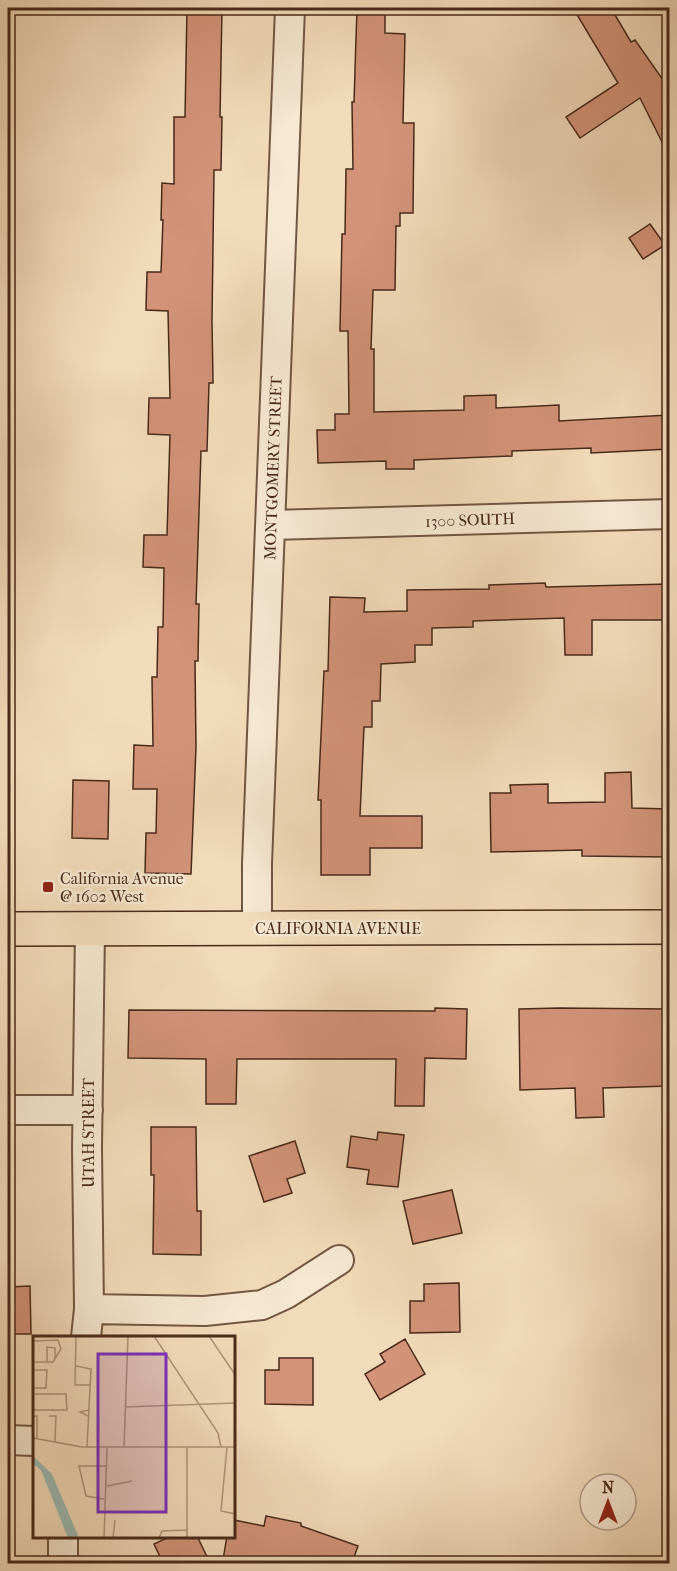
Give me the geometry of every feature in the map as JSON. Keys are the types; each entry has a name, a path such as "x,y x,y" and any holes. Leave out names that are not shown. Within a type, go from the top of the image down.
{"main road":[{"name":"CALIFORNIA AVENUE","path":"8,929 669,927"}],"street":[{"name":"MONTGOMERY STREET","path":"257,928 257,864 290,8"},
{"name":"1300 SOUTH","path":"271,525 669,514"},
{"name":"UTAH STREET","path":"88,1323 90,929"},
{"path":"8,1110 88,1110"},
{"path":"88,1323 262,1305 286,1294 339,1260"},
{"path":"8,1440 33,1441"},
{"path":"63,1538 63,1563"}],"building":[{"path":"187,8 222,8 221,170 214,170 213,383 209,383 207,451 201,451 196,604 199,604 198,661 195,661 196,747 191,874 145,873 146,833 156,833 157,789 133,789 134,745 153,746 152,677 157,677 158,627 163,627 164,568 143,567 144,535 167,535 170,435 148,434 149,398 170,398 168,311 146,310 147,272 161,272 162,183 174,184 174,117 185,117"},
{"path":"357,8 385,8 385,33 405,34 403,123 414,123 413,213 400,213 400,226 396,226 395,290 373,290 371,349 374,349 374,412 464,410 464,396 496,395 496,408 559,405 559,421 669,415 669,449 591,453 591,448 512,451 512,456 414,460 414,469 386,469 386,461 318,463 317,430 335,430 335,414 349,414 348,331 340,331 346,169 353,169 352,102 354,102"},
{"path":"573,8 611,8 631,42 635,40 668,87 669,156 640,98 580,138 566,117 618,83"},
{"path":"650,224 665,245 643,259 629,238"},
{"path":"545,583 546,587 669,584 669,620 592,620 592,655 565,655 564,618 473,621 473,627 432,628 432,645 415,645 415,662 381,664 380,701 372,701 372,727 364,727 360,816 422,816 422,848 370,848 370,875 321,875 321,800 318,800 324,671 328,671 330,597 365,598 364,612 407,611 407,590 489,589 489,585"},
{"path":"631,772 632,808 669,809 669,857 582,856 582,850 491,852 490,793 511,793 510,785 548,784 548,803 605,802 605,773"},
{"path":"73,780 109,781 108,839 72,838"},
{"path":"435,1008 467,1009 466,1059 425,1058 424,1106 395,1106 396,1059 237,1059 236,1104 206,1104 206,1059 128,1058 129,1010 435,1011"},
{"path":"519,1009 669,1009 669,1086 603,1088 604,1117 576,1118 575,1088 520,1090"},
{"path":"151,1127 196,1127 197,1211 201,1211 201,1255 153,1254 154,1175 151,1175"},
{"path":"378,1132 404,1135 398,1187 367,1184 369,1170 347,1167 351,1136 377,1140"},
{"path":"295,1141 305,1173 287,1179 292,1193 264,1202 249,1156"},
{"path":"452,1190 462,1233 413,1244 403,1201"},
{"path":"459,1283 460,1332 410,1333 410,1301 424,1301 424,1284"},
{"path":"30,1286 31,1334 8,1334 8,1287"},
{"path":"405,1339 425,1374 380,1400 365,1374 385,1362 380,1354"},
{"path":"279,1358 313,1358 313,1405 265,1404 265,1370 279,1370"},
{"path":"266,1516 301,1523 301,1526 358,1546 352,1563 243,1563 223,1560 227,1538 236,1538 236,1520 264,1526"},
{"path":"167,1538 198,1538 210,1563 163,1563 154,1544"}],"place":[{"name":"California Avenue @ 1602 West","path":"48,887"}]}
